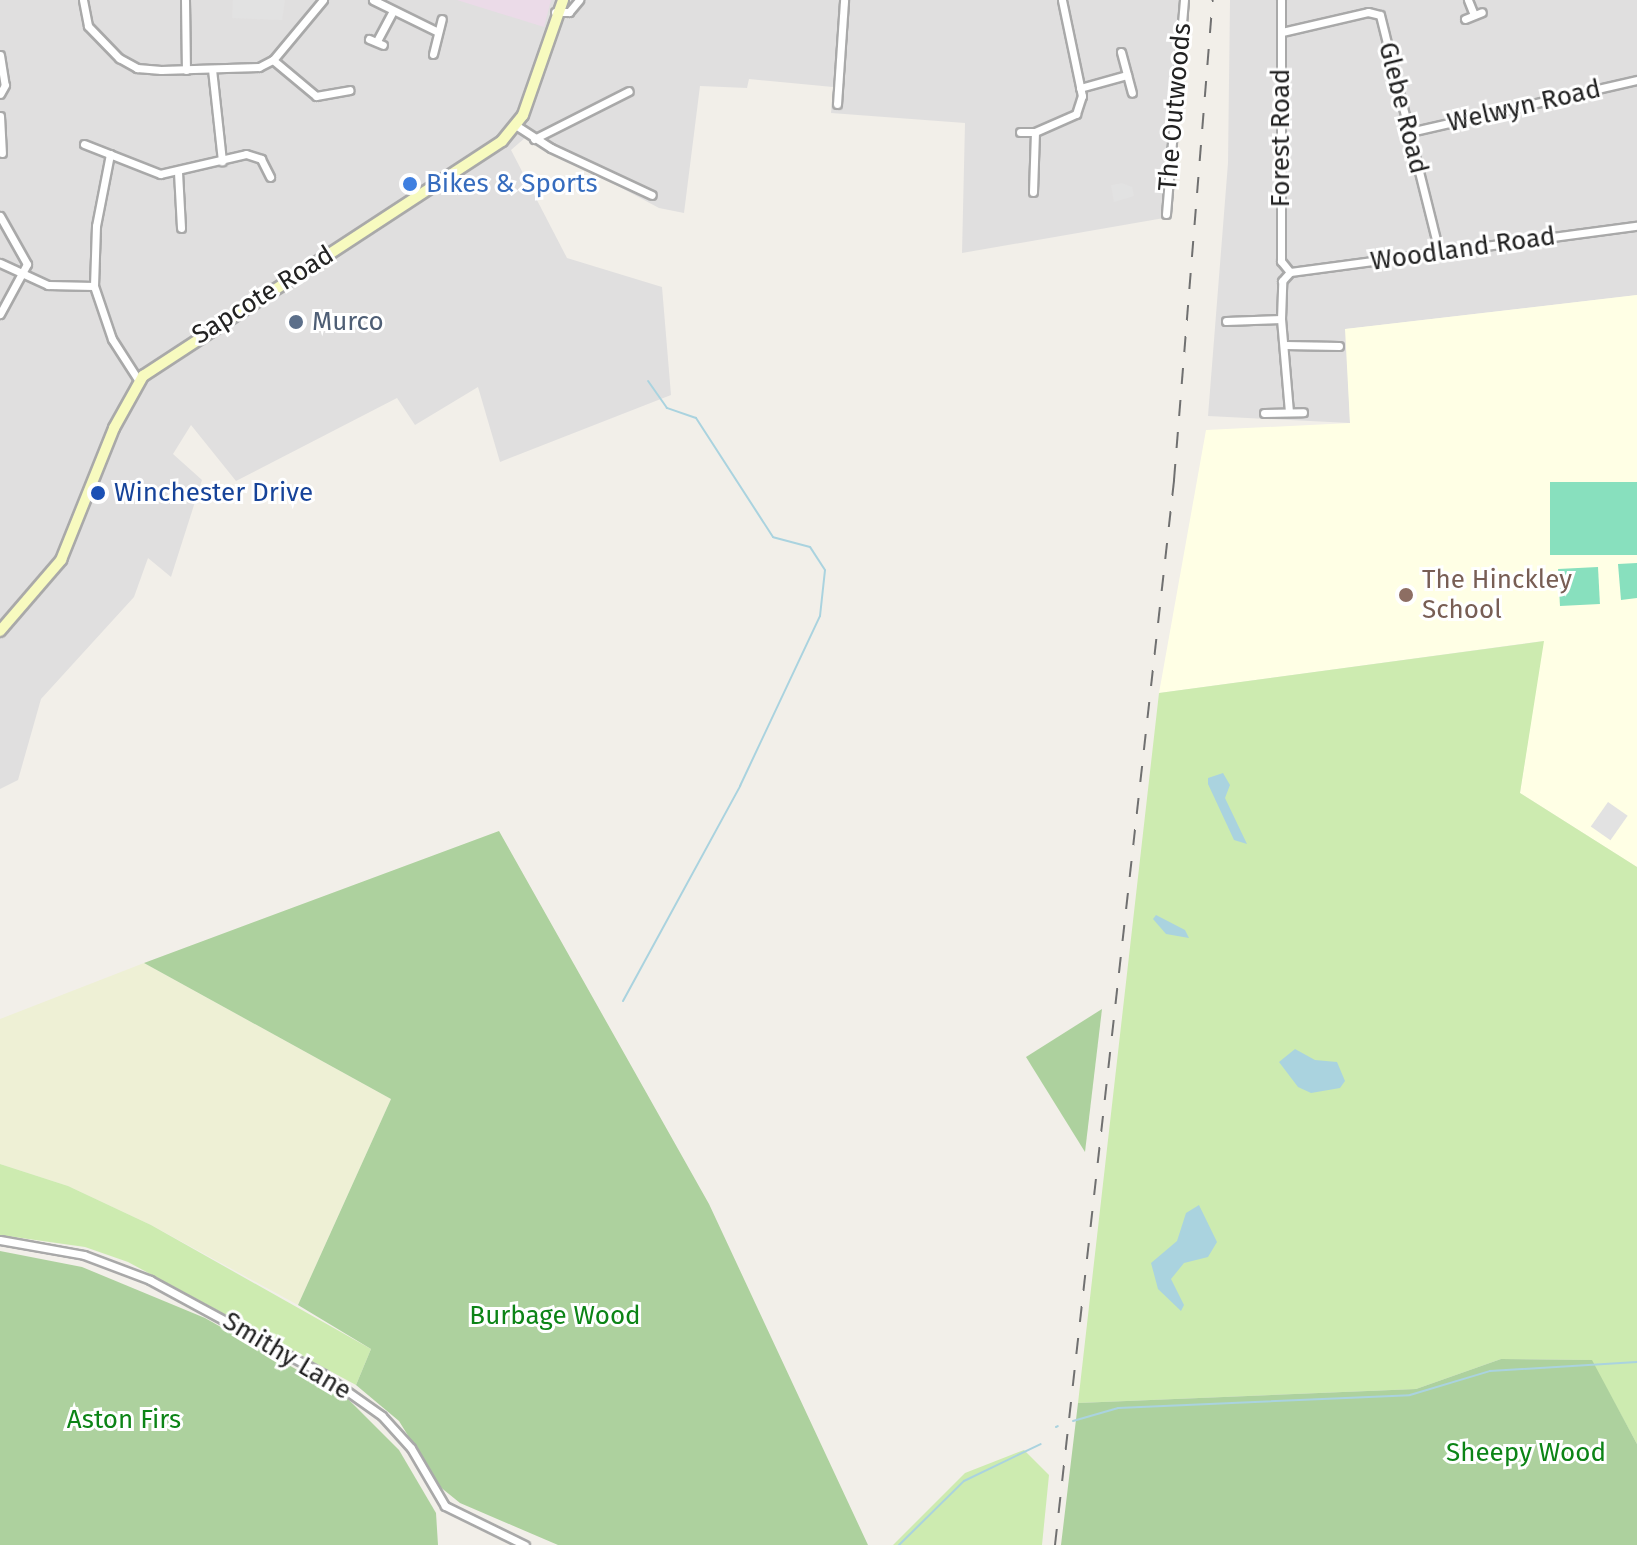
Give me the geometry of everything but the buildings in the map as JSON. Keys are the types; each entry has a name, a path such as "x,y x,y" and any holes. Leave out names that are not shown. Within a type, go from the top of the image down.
{"main road":[{"path":"517,126 555,12 563,0"},
{"name":"Sapcote Road","path":"0,631 61,560 114,428 139,381 181,347 450,177 517,126"}],"street":[{"path":"83,0 88,26 130,66 186,70 253,68 273,60 323,0"},
{"path":"185,0 186,70"},
{"path":"373,0 436,31"},
{"path":"555,12 569,12 579,0"},
{"path":"837,104 844,0"},
{"path":"1020,132 1035,132 1076,114 1080,88 1062,0"},
{"name":"The Outwoods","path":"1166,214 1184,0"},
{"name":"Forest Road","path":"1281,0 1281,261 1290,272"},
{"path":"1465,19 1478,14 1468,0"},
{"path":"376,41 393,11"},
{"name":"Glebe Road","path":"1282,32 1368,12 1380,15 1439,251"},
{"path":"433,54 436,31 442,19"},
{"path":"1121,52 1132,93"},
{"path":"0,55 5,85 0,94"},
{"path":"273,60 316,96 349,90"},
{"path":"212,69 222,161"},
{"path":"1080,88 1127,75"},
{"name":"Welwyn Road","path":"1410,132 1637,80"},
{"path":"534,139 629,91"},
{"path":"0,116 2,153"},
{"path":"517,126 534,139 652,195"},
{"path":"1033,192 1035,132"},
{"path":"84,144 160,174 246,154 261,159 270,177"},
{"path":"110,154 96,226 94,286 112,339 139,381"},
{"path":"178,172 181,228"},
{"path":"0,216 27,264 23,277 0,314"},
{"name":"Woodland Road","path":"1290,272 1637,226"},
{"path":"0,263 23,277 65,287 94,286"},
{"path":"1289,412 1281,319 1282,281 1290,272"},
{"path":"1226,321 1281,319"},
{"path":"1285,345 1339,346"},
{"path":"1264,413 1303,412"},
{"name":"Smithy Lane","path":"0,1240 84,1255 150,1280 323,1374 382,1416 411,1448 445,1506 525,1545"}],"shaded area":[{"path":"0,0 1181,0 1164,218 962,253 965,123 831,113 833,87 749,79 747,88 700,86 684,213 659,208 526,137 511,150 567,258 662,287 671,395 500,462 478,387 415,425 397,398 236,481 191,425 173,454 202,480 171,577 148,558 134,597 41,699 18,780 0,789"},
{"path":"233,0 285,0 282,20 232,18"},
{"path":"457,0 551,0 544,27"},
{"path":"1230,0 1637,0 1637,295 1346,329 1350,423 1208,416 1228,163"},
{"path":"1122,183 1132,187 1134,196 1114,202 1111,185"},
{"name":"The Hinckley School","path":"1637,295 1637,867 1520,793 1543,641 1159,693 1206,430 1350,423 1345,329"},
{"path":"1608,802 1628,816 1610,840 1591,827"},
{"path":"144,963 391,1099 298,1305 151,1225 68,1186 0,1164 0,1019"}],"green space":[{"path":"1550,482 1637,482 1637,555 1550,555"},
{"path":"1637,563 1637,598 1621,600 1618,564"},
{"path":"1598,567 1600,604 1560,606 1558,569"},
{"path":"1544,641 1520,793 1637,867 1637,1444 1591,1360 1501,1359 1416,1389 1078,1403 1159,693"},
{"name":"Burbage Wood","path":"499,831 709,1204 868,1545 558,1545 460,1503 439,1486 399,1421 356,1385 371,1349 298,1305 391,1099 144,963"},
{"path":"1102,1009 1085,1152 1026,1057"},
{"path":"0,1164 68,1186 151,1225 371,1349 356,1385 128,1262 85,1247 0,1235"},
{"name":"Aston Firs","path":"0,1251 82,1267 205,1318 347,1398 399,1450 436,1513 438,1545 0,1545"},
{"name":"Sheepy Wood","path":"1501,1359 1592,1360 1637,1444 1637,1545 1061,1545 1078,1403 1416,1389"},
{"path":"1024,1450 1049,1475 1042,1545 893,1545 965,1473"}],"water":[{"path":"1223,773 1230,785 1225,798 1247,844 1234,840 1208,784 1208,778"},
{"path":"1156,915 1185,930 1189,938 1166,934 1153,919"},
{"path":"1295,1049 1315,1060 1337,1062 1345,1081 1340,1088 1311,1093 1298,1087 1279,1062"},
{"path":"1199,1205 1217,1242 1208,1257 1184,1263 1171,1279 1184,1305 1181,1311 1158,1289 1151,1263 1177,1241 1186,1213"}],"waterway":[{"path":"623,1001 740,786 820,616 825,570 810,547 773,537 696,418 667,408 648,381"},
{"path":"1073,1421 1118,1408 1410,1395 1490,1371 1637,1362"},
{"path":"899,1545 964,1481 1041,1444"}],"railway":[{"path":"1055,1545 1174,480 1213,0"}],"place":[{"name":"Bikes & Sports","path":"410,184"},
{"name":"Murco","path":"296,322"},
{"name":"Winchester Drive","path":"98,493"},
{"name":"The Hinckley School","path":"1406,595"}]}
